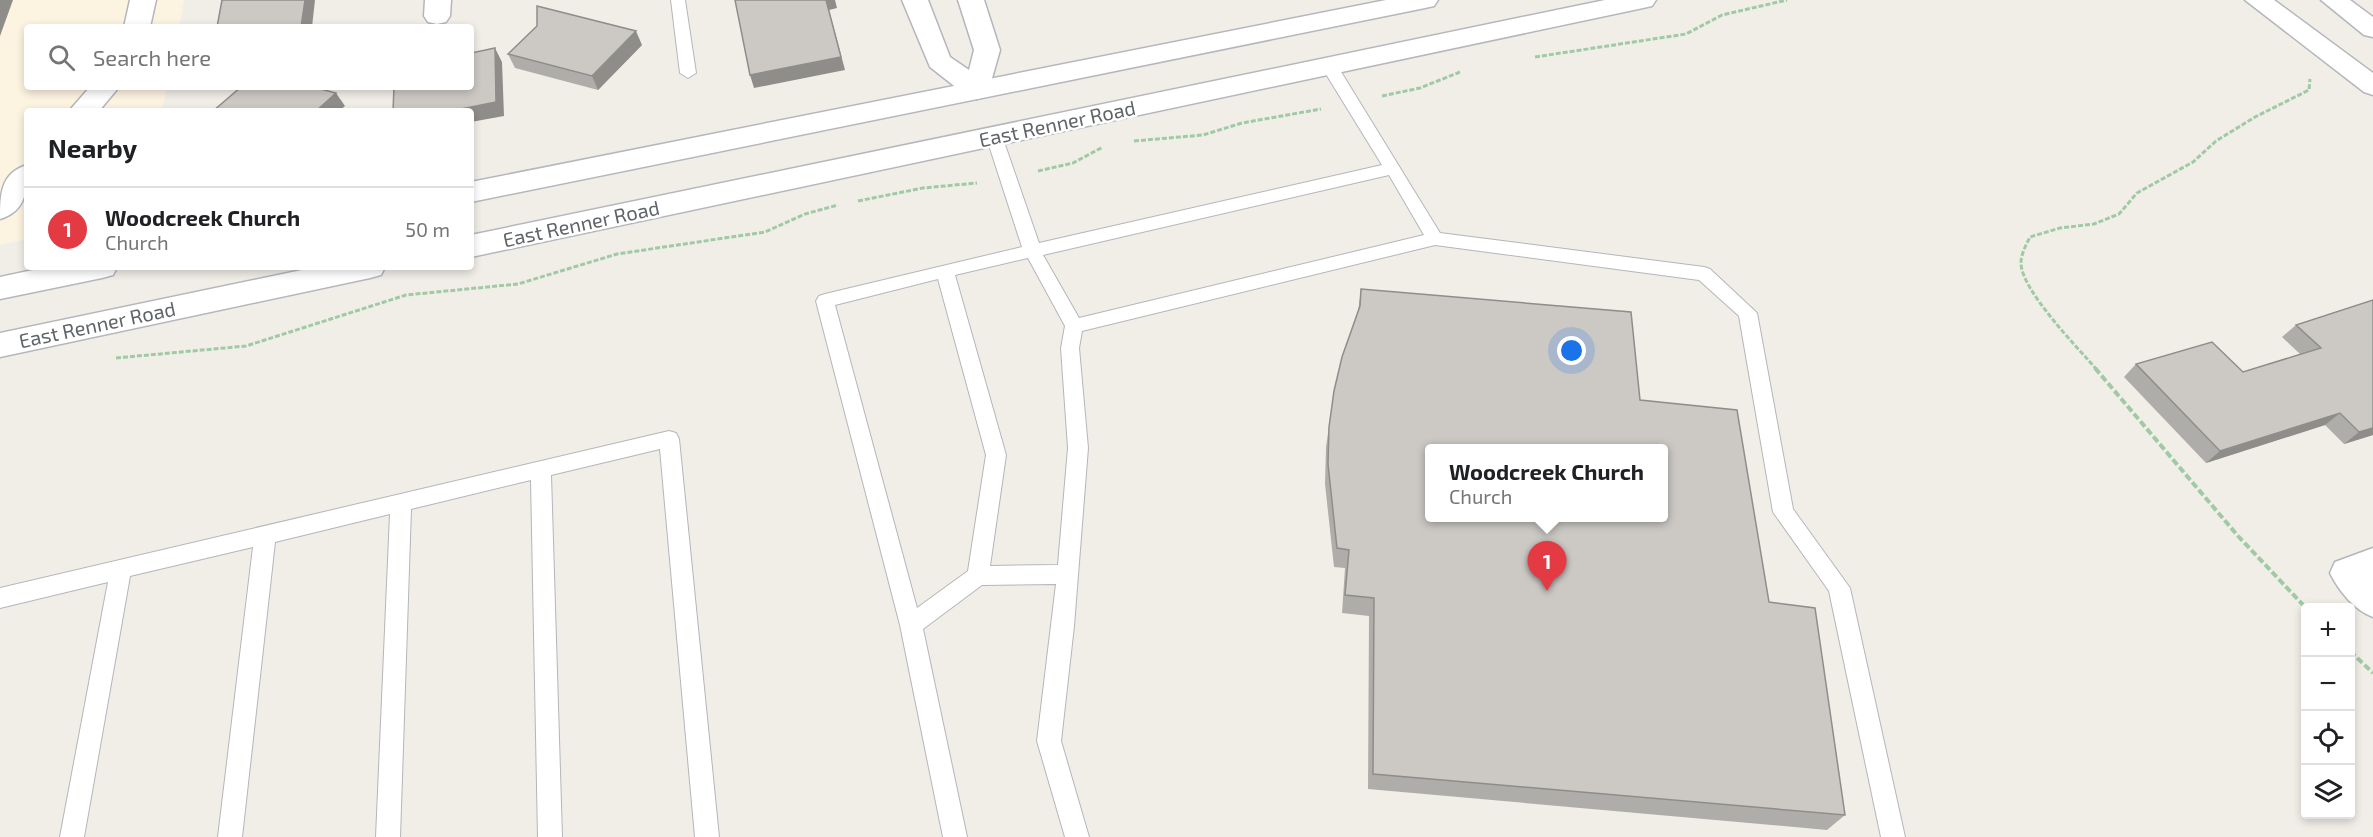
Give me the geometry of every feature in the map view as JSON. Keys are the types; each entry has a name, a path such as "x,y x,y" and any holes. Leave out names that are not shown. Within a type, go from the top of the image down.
{"main road":[{"path":"138,24 142,0"},
{"path":"915,0 939,61 977,90 994,136"},
{"path":"971,0 987,50 977,90"},
{"path":"474,191 1425,0"},
{"name":"East Renner Road","path":"474,245 1643,0"},
{"path":"2258,0 2373,86"},
{"path":"2334,0 2373,28"},
{"path":"86,108 103,90"},
{"path":"0,209 24,179"},
{"path":"0,288 87,270"},
{"name":"East Renner Road","path":"0,345 356,270"},
{"path":"2361,568 2373,601"}],"lane":[{"path":"678,0 688,73"},
{"path":"1329,66 1435,239"},
{"path":"994,136 1033,252 1074,326 1070,348 1078,448 1068,574 1049,741 1077,837"},
{"path":"954,837 911,625 825,301 945,271 1393,168"},
{"path":"1074,326 1435,239 1704,274 1748,313 1783,512 1839,588 1893,837"},
{"path":"945,271 996,455 978,576"},
{"path":"0,598 669,439 707,837"},
{"path":"541,469 550,837"},
{"path":"388,837 400,503"},
{"path":"230,837 265,535"},
{"path":"72,837 121,570"},
{"path":"911,625 978,576 1068,574"}],"path":[{"path":"1527,58 1686,34 1722,15 1787,0"},
{"path":"1127,142 1203,135 1242,123 1420,88 1463,71"},
{"path":"2301,603 2238,536 2200,488 2041,304 2022,273 2020,253 2030,237 2060,228 2094,224 2119,214 2137,193 2160,178 2193,162 2216,141 2255,117 2309,90 2311,72"},
{"path":"850,202 923,188 966,185 1073,163 1105,146"},
{"path":"116,358 246,346 406,296 518,284 616,254 765,232 805,214 840,204"},
{"path":"2355,656 2373,673"}],"shaded area":[{"path":"0,0 184,0 180,24 24,24 24,90 166,90 163,108 24,108 24,240 0,245"}],"building":[{"path":"222,0 305,0 301,24 218,24"},
{"path":"735,0 826,0 841,57 750,75"},
{"path":"537,6 636,31 592,76 508,54 537,26"},
{"path":"495,48 496,102 466,108 393,108 394,90 474,90 474,52"},
{"path":"238,90 324,90 336,93 319,108 216,108"},
{"path":"1361,289 1631,312 1640,400 1737,410 1769,602 1815,608 1845,815 1373,774 1374,598 1345,595 1349,550 1337,548 1328,464 1329,427 1342,357 1360,306"},
{"path":"2373,300 2373,428 2359,432 2340,413 2220,451 2136,364 2212,342 2243,372 2321,348 2296,325"}],"place":[{"name":"Woodcreek Church","path":"1547,591"}]}
